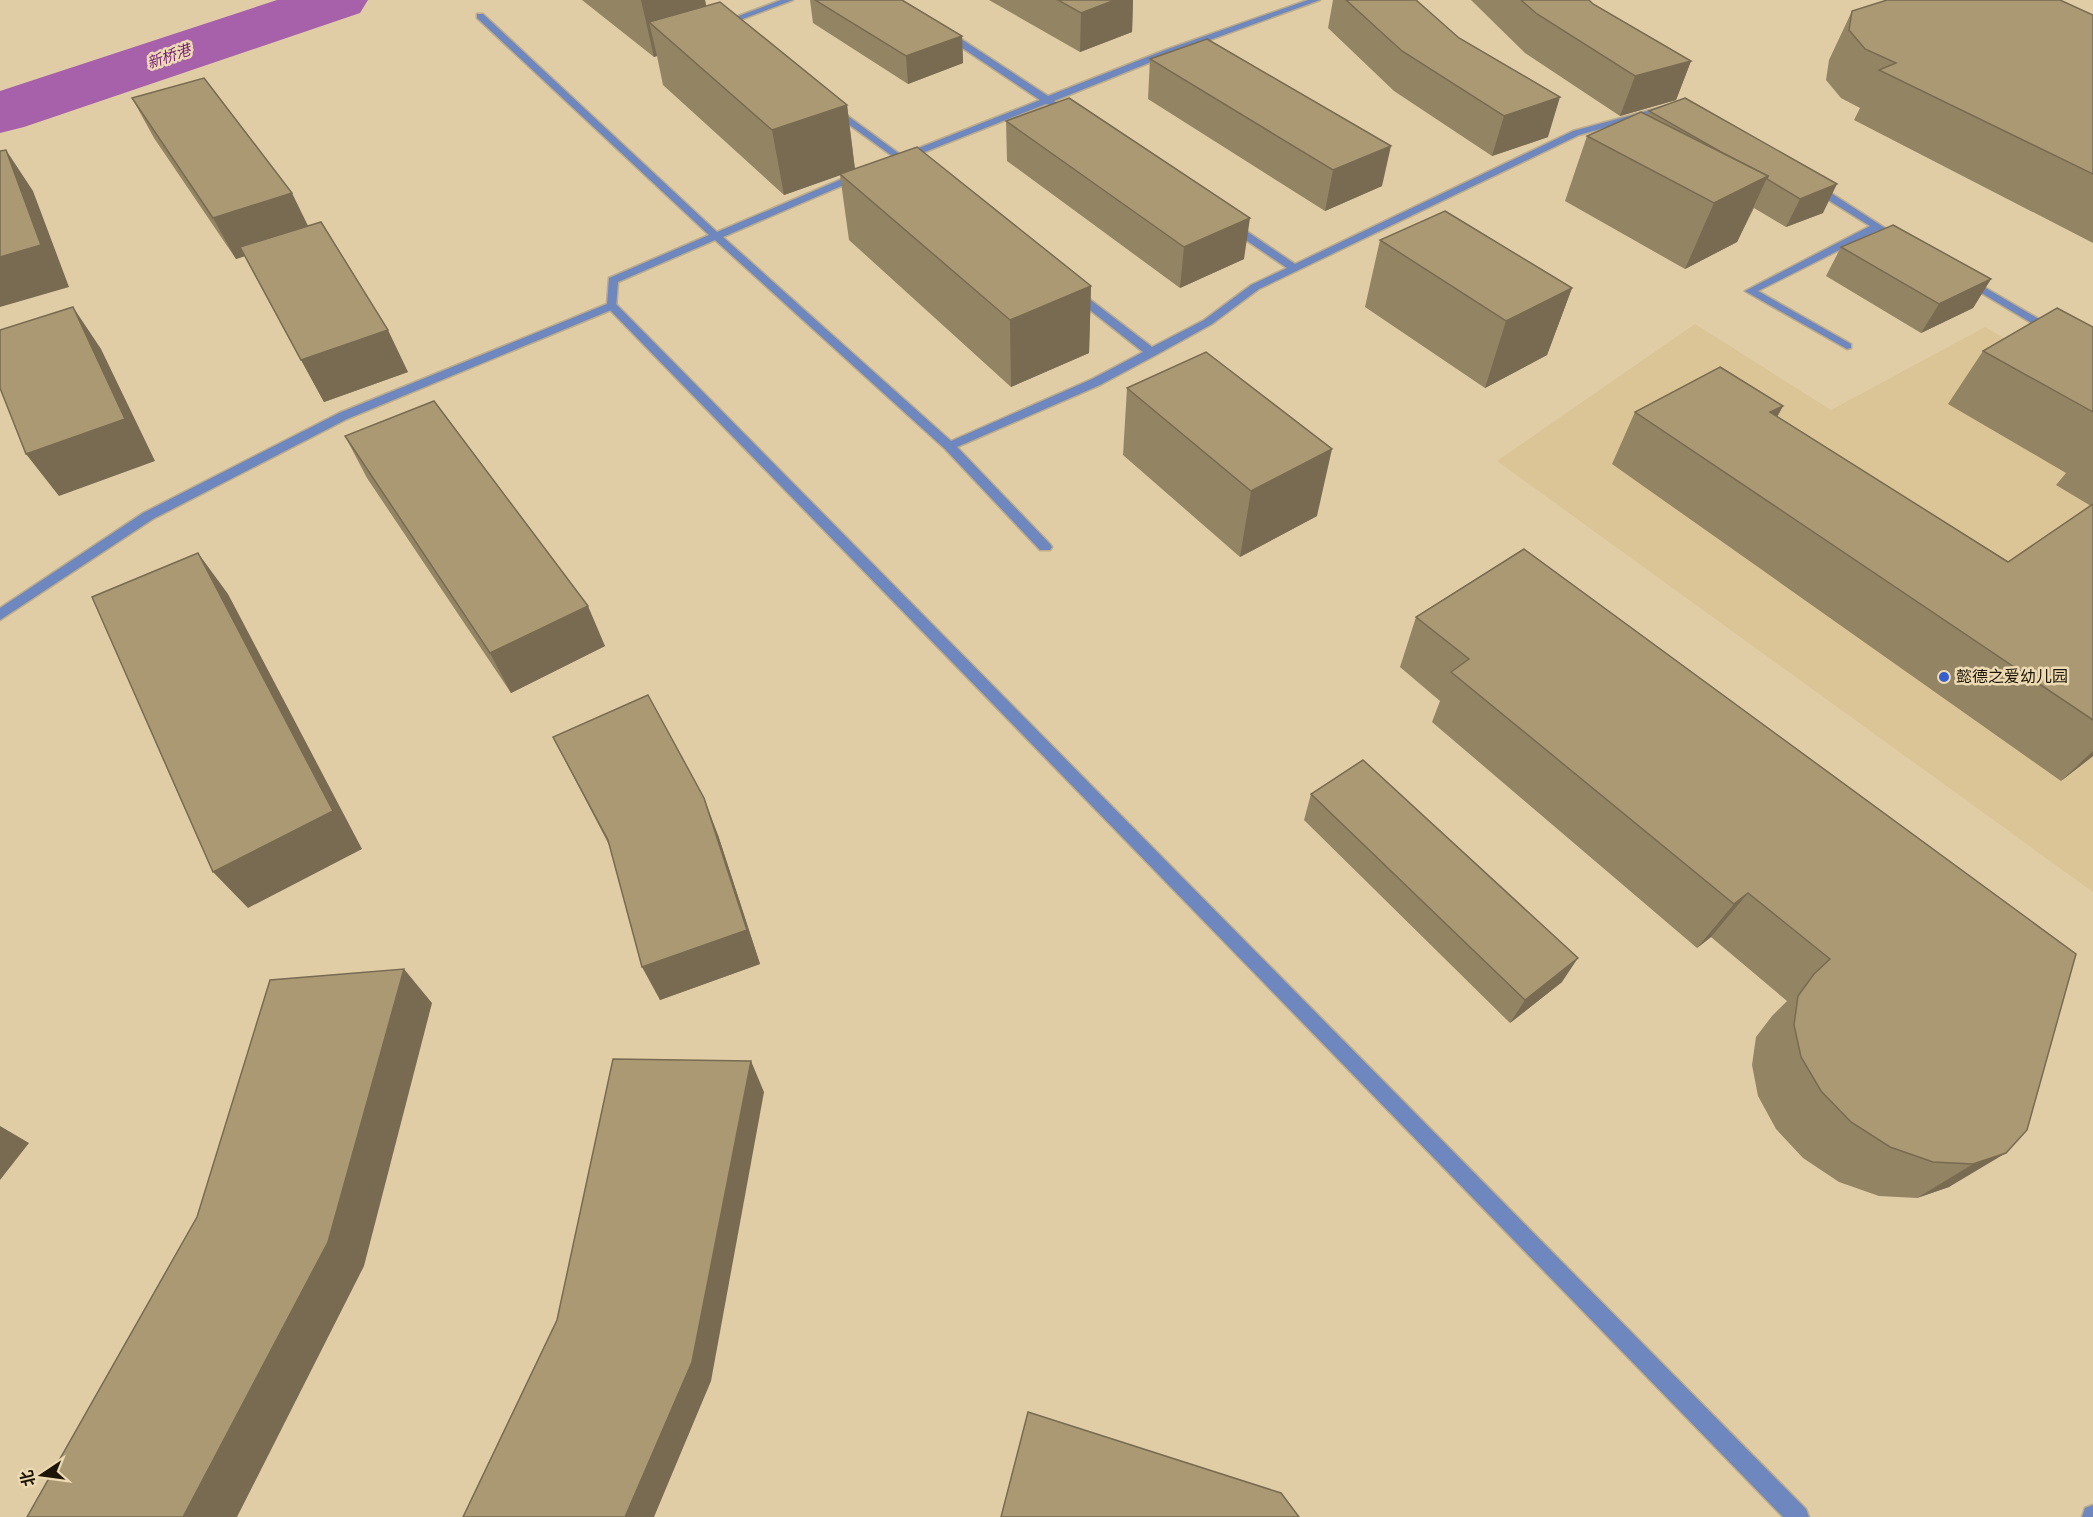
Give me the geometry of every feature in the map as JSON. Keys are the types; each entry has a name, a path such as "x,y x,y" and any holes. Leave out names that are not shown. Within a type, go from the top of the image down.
{"street":[{"path":"729,32 715,22 789,0"},
{"path":"896,160 1168,52 1316,0"},
{"path":"480,16 716,236 950,446 1045,547"},
{"path":"934,25 1067,113"},
{"path":"824,102 896,160 919,173"},
{"path":"950,446 1096,382 1208,322 1255,287 1576,133 1686,103"},
{"path":"865,173 613,280 612,306 1798,1517"},
{"path":"1806,181 1907,245"},
{"path":"1221,219 1295,268"},
{"path":"1847,346 1750,291 1876,227"},
{"path":"1959,276 2062,337"},
{"path":"1070,289 1152,353"},
{"path":"0,615 148,516 343,416 612,306"}],"shaded area":[{"name":"懿德之爱幼儿园","path":"1695,324 1831,410 1985,327 2093,389 2093,892 1497,461"}],"building":[{"path":"815,0 902,0 962,36 906,56"},
{"path":"1058,0 1115,0 1081,13"},
{"path":"1346,0 1416,0 1459,38 1560,97 1504,116 1402,51"},
{"path":"1521,0 1589,0 1691,61 1635,76 1537,14"},
{"path":"1887,0 2060,0 2093,15 2093,174 1879,70 1896,63 1865,49 1849,30 1852,11"},
{"path":"720,2 847,105 772,130 649,22"},
{"path":"1207,39 1391,146 1333,170 1150,59"},
{"path":"204,78 292,193 213,218 132,98"},
{"path":"1069,98 1250,218 1184,247 1006,121"},
{"path":"1685,98 1837,184 1800,199 1767,179 1768,176 1649,111"},
{"path":"1641,112 1768,176 1714,203 1587,136"},
{"path":"917,147 1091,286 1010,320 840,174"},
{"path":"6,150 41,245 0,257 0,151"},
{"path":"1445,211 1572,288 1506,321 1380,240"},
{"path":"321,222 388,330 301,360 240,247"},
{"path":"1893,225 1991,279 1939,304 1841,247"},
{"path":"73,307 125,419 26,454 0,388 0,330"},
{"path":"2057,308 2093,327 2093,412 1983,351"},
{"path":"1206,352 1332,449 1251,491 1127,388"},
{"path":"1720,367 1783,406 1770,412 2008,562 2093,504 2093,720 1635,412"},
{"path":"434,401 588,606 490,653 345,436"},
{"path":"1524,549 2076,954 2027,1130 2006,1153 1973,1164 1933,1162 1890,1147 1851,1122 1821,1091 1801,1057 1794,1025 1798,996 1814,974 1830,959 1748,893 1734,904 1451,672 1469,659 1416,617"},
{"path":"198,553 333,811 213,872 92,597"},
{"path":"648,695 704,798 747,930 642,967 608,840 553,737"},
{"path":"1363,760 1578,958 1525,1000 1311,794"},
{"path":"404,969 328,1242 183,1517 27,1517 197,1217 270,980"},
{"path":"613,1059 751,1061 692,1362 625,1517 463,1517 557,1320"},
{"path":"1028,1412 1281,1493 1299,1517 1001,1517"}],"waterway":[{"name":"新桥港","path":"0,113 338,0"}],"place":[{"name":"懿德之爱幼儿园","path":"1944,677"}]}
